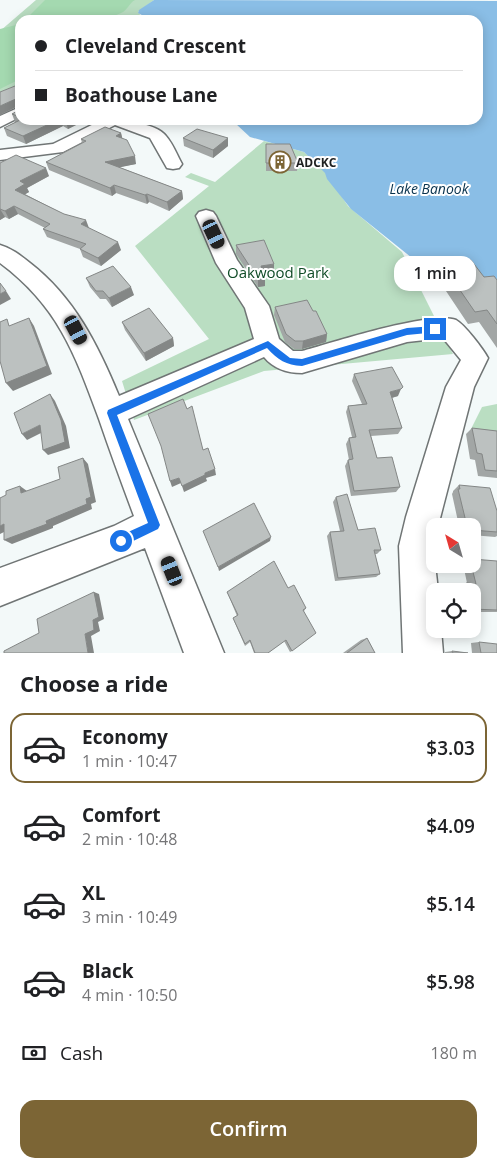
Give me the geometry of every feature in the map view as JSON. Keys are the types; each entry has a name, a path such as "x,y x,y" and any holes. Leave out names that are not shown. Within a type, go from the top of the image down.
{"street":[{"path":"0,122 15,114"},
{"path":"0,155 57,148 104,125"},
{"path":"128,125 156,135 173,164"},
{"path":"206,216 227,263 257,306 268,344 277,354 289,362 302,362 407,332 449,328 475,358 460,387 423,517 417,546 423,653"},
{"path":"0,252 28,272 49,292 69,318 89,356 204,653"},
{"path":"111,413 268,344"},
{"path":"0,587 121,541 154,525"}],"green space":[{"path":"36,0 154,0 138,12 140,15 19,15"},
{"path":"45,0 135,0 123,12 116,15 30,15"},
{"path":"15,18 15,86 0,92 0,31"},
{"path":"15,25 15,82 0,89 0,29"},
{"name":"Oakwood Park","path":"264,141 304,152 325,172 348,206 402,252 453,354 264,371 134,420 122,381 209,339 135,246 209,186 185,177 191,173 215,182"},
{"path":"497,404 497,435 470,431 482,407"}],"water":[{"name":"Lake Banook","path":"154,0 497,1 497,281 467,281 464,272 427,270 351,209 327,179 325,173 304,152 250,137 237,125 483,125 483,15 142,15 138,13 139,10"}],"building":[{"path":"15,86 15,99 0,106 0,92"},
{"path":"15,122 15,125 47,125 23,136 4,128"},
{"path":"105,127 121,133 116,136 127,140 135,156 105,162 182,191 167,202 147,194 114,185 110,188 46,162 86,141 81,139"},
{"path":"197,129 228,138 213,150 183,138"},
{"path":"266,144 290,144 298,163 266,163"},
{"path":"16,155 46,168 20,181 25,184 15,190 64,214 86,220 81,224 118,242 98,258 80,249 86,244 43,229 50,224 14,206 5,211 0,209 0,163"},
{"path":"264,240 274,264 261,266 265,277 258,279 236,245"},
{"path":"471,260 484,277 494,276 497,280 497,324 487,310 475,312 442,264"},
{"path":"113,266 131,287 109,298 103,291 96,291 86,278"},
{"path":"0,283 6,291 0,294"},
{"path":"307,300 313,311 316,311 327,334 303,341 295,341 286,334 275,307"},
{"path":"149,308 173,338 144,353 122,322"},
{"path":"29,318 47,366 6,383 0,361 0,322 7,319 9,326"},
{"path":"392,367 403,387 390,392 402,428 369,430 377,458 392,457 400,487 354,491 348,460 353,459 349,438 356,437 348,406 367,404 354,374"},
{"path":"50,394 61,420 65,442 43,450 40,425 22,434 14,413"},
{"path":"183,399 187,409 192,406 203,450 208,448 215,469 182,486 179,478 170,481 161,446 148,414"},
{"path":"472,428 497,431 497,471 485,470 482,454 477,453"},
{"path":"83,458 91,497 86,499 87,504 46,521 47,524 4,540 4,524 0,526 0,498 6,495 6,491 20,486 21,493 60,479 58,467"},
{"path":"459,485 490,488 497,511 497,532 481,531 481,518 465,518 458,489 460,489"},
{"path":"347,494 358,530 375,528 381,550 374,550 380,574 338,578 330,532 344,531 336,497"},
{"path":"254,503 271,537 218,567 203,531"},
{"path":"481,560 497,561 497,610 481,609 481,583 476,583 473,573 481,573"},
{"path":"274,561 288,588 294,585 306,608 303,610 316,633 292,651 286,640 268,653 255,653 250,640 245,644 233,618 238,615 227,592"},
{"path":"94,592 99,617 93,620 94,630 85,634 88,653 4,653 4,651 39,633 37,619"},
{"path":"367,638 375,653 347,653"},
{"path":"479,642 497,644 497,653 481,653"}],"place":[{"name":"ADCKC","path":"280,162"}],"route":[{"path":"121,541 154,525 111,413 268,344 277,354 289,362 302,362 407,332 435,329"}]}
